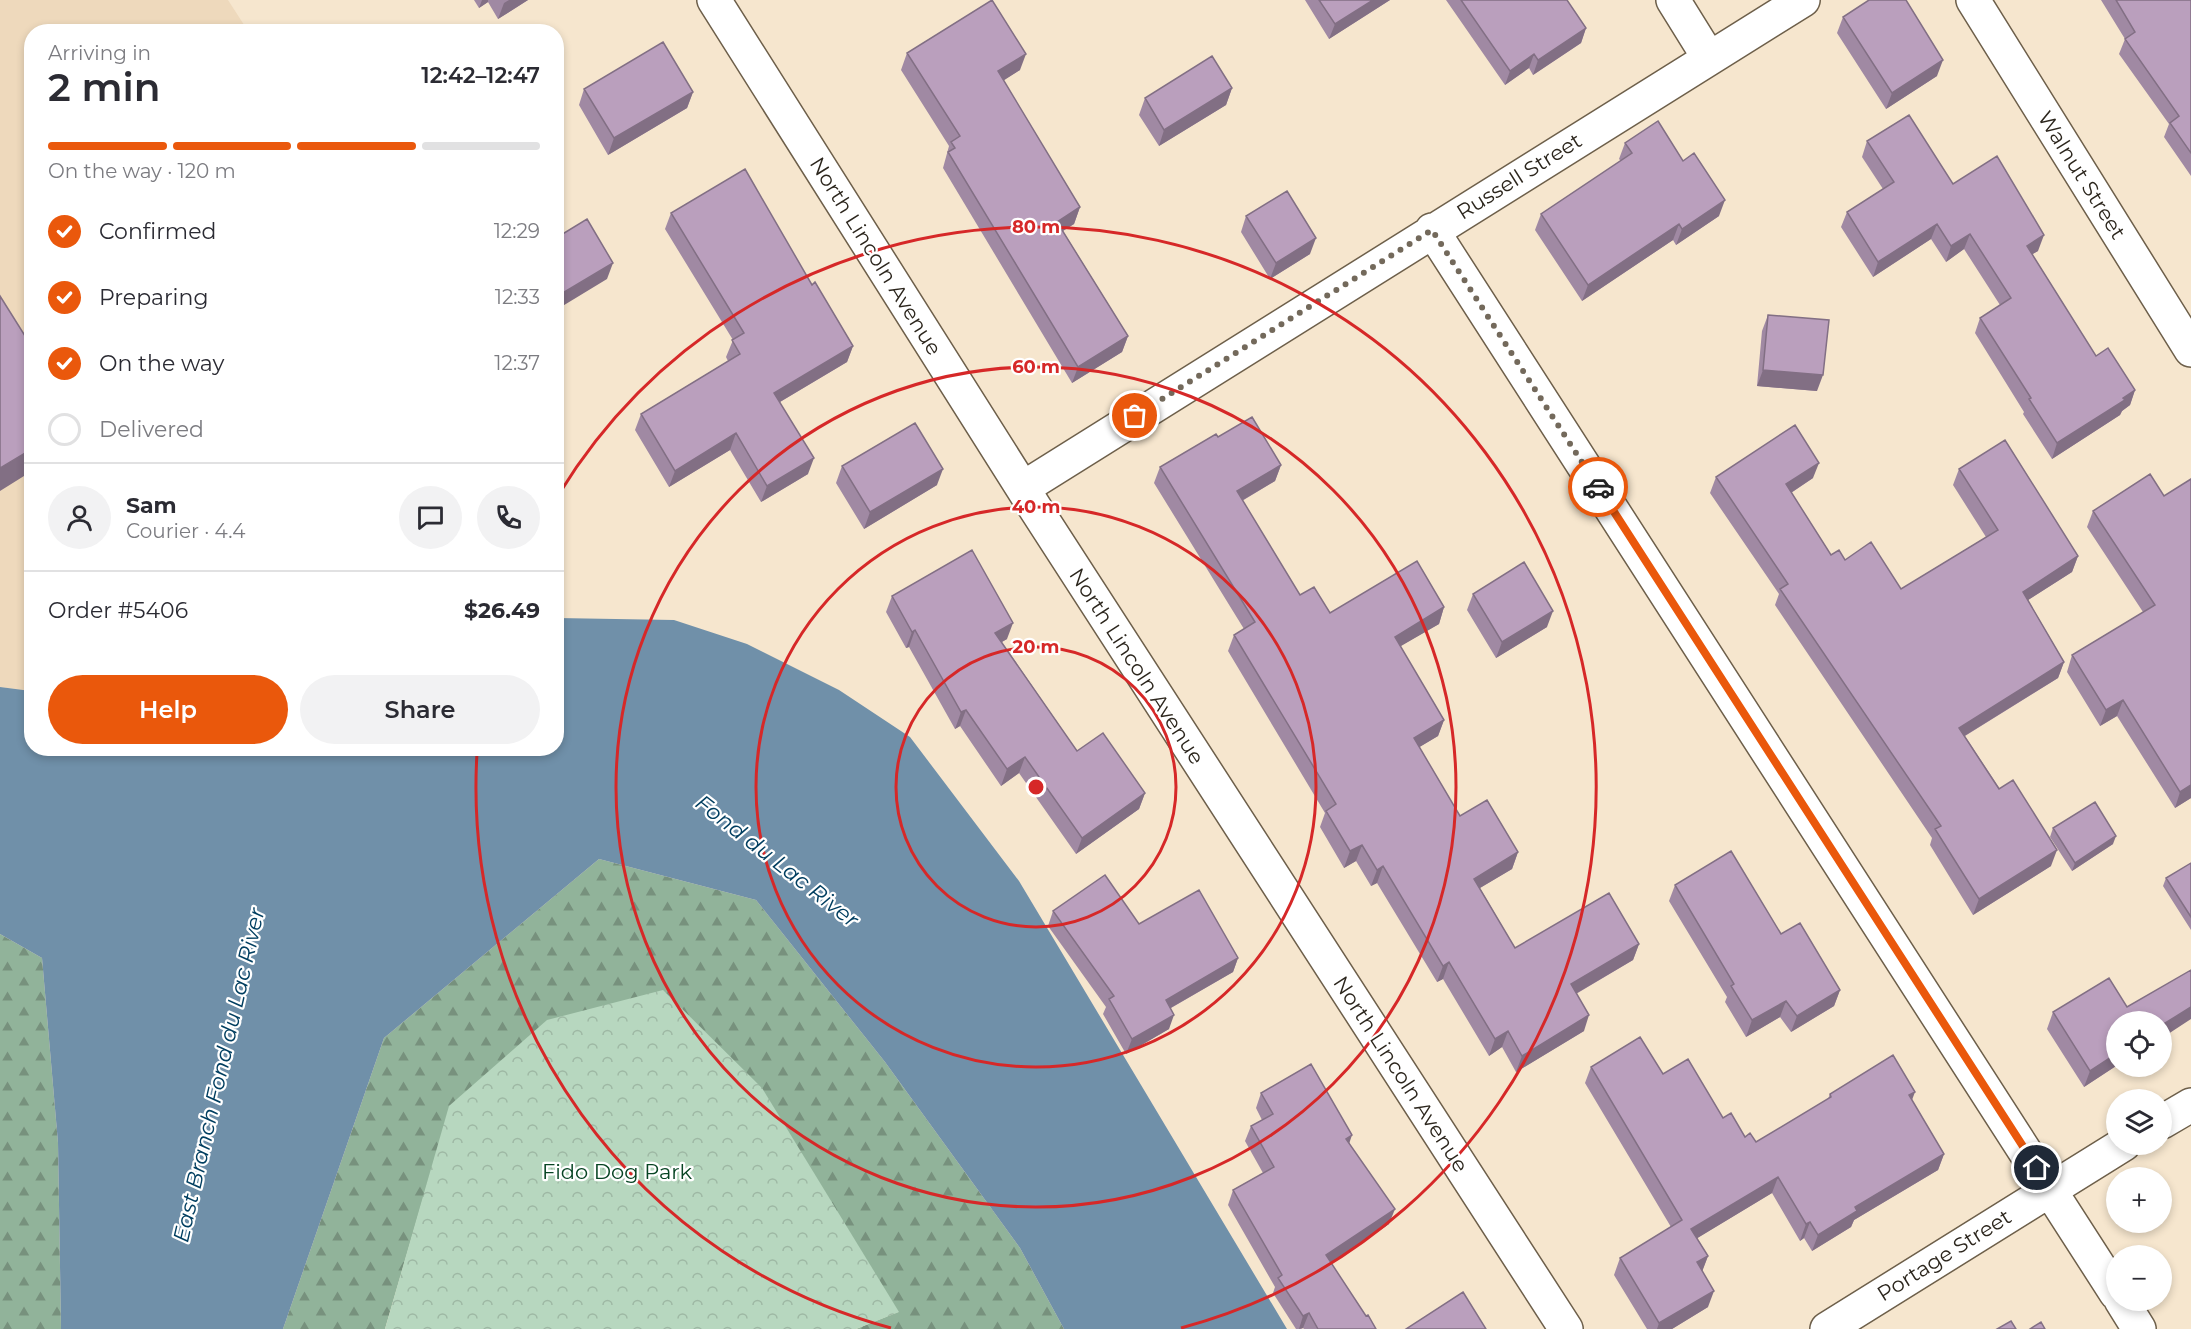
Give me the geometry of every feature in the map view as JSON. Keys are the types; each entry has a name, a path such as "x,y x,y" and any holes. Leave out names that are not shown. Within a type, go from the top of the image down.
{"street":[{"name":"North Lincoln Avenue","path":"714,0 1023,488 1566,1329"},
{"path":"1673,0 1709,58"},
{"name":"Russell Street","path":"1023,488 1803,0"},
{"name":"Walnut Street","path":"1973,0 2191,350"},
{"path":"1432,230 2106,1277"},
{"path":"2172,1116 2191,1105"},
{"name":"Portage Street","path":"1827,1329 2106,1155"},
{"path":"2128,1311 2139,1329"}],"shaded area":[{"path":"0,0 228,0 243,24 24,24 24,690 0,687"}],"green space":[{"path":"599,859 756,900 885,1062 1020,1248 1064,1329 856,1329 898,1312 450,1106 385,1329 283,1329 384,1038"},
{"path":"0,934 42,958 58,1143 61,1329 0,1329"},
{"name":"Fido Dog Park","path":"663,990 762,1088 899,1312 856,1329 385,1329 449,1106 547,1020"}],"water":[{"path":"564,618 674,620 747,644 839,690 910,737 1019,881 1287,1329 1064,1329 1020,1248 885,1062 756,900 599,859 384,1038 283,1329 61,1329 58,1143 42,958 0,934 0,687 24,690 24,756 564,756"}],"building":[{"path":"992,0 1026,54 998,71 1080,207 1057,222 1128,336 1078,367 948,152 955,148 951,142 960,136 907,53"},
{"path":"1319,0 1373,0 1335,24"},
{"path":"1461,0 1567,0 1586,28 1538,60 1534,54 1510,71"},
{"path":"1869,0 1906,0 1943,60 1892,93 1843,17"},
{"path":"2116,0 2191,0 2191,153 2170,123 2179,116 2125,39 2135,32"},
{"path":"663,42 693,92 614,138 584,89"},
{"path":"1212,56 1232,88 1164,130 1145,98"},
{"path":"1909,115 1953,184 1997,156 2044,235 2027,246 2096,356 2108,348 2135,390 2123,398 2125,400 2057,443 1980,318 2011,298 1970,234 1951,246 1937,224 1878,262 1847,212 1894,182 1867,141"},
{"path":"1658,121 1683,161 1694,153 1725,200 1682,229 1679,224 1588,285 1541,214 1632,153 1625,143"},
{"path":"745,169 812,285 815,282 853,346 774,393 814,458 767,486 736,433 675,471 641,414 740,354 732,340 744,333 671,213"},
{"path":"1287,191 1316,238 1276,263 1246,216"},
{"path":"587,219 613,263 564,292 564,233"},
{"path":"0,296 24,334 24,454 0,468"},
{"path":"1768,315 1829,320 1823,375 1763,370"},
{"path":"1252,417 1281,465 1237,491 1300,595 1314,587 1330,613 1417,561 1444,607 1395,637 1444,720 1414,738 1460,816 1487,800 1518,852 1474,879 1515,948 1609,893 1639,944 1571,984 1589,1015 1522,1056 1508,1031 1495,1039 1449,962 1443,966 1383,866 1377,870 1362,845 1350,851 1326,811 1336,804 1234,635 1255,622 1160,467 1216,434 1218,437"},
{"path":"915,423 943,469 870,512 842,466"},
{"path":"1795,425 1819,463 1786,484 1831,555 1839,550 1845,560 1871,542 1901,589 1998,530 1959,469 2005,440 2078,556 2023,592 2064,662 1959,728 1999,789 2013,780 2057,850 1979,899 1935,829 1941,826 1780,589 1788,584 1716,477"},
{"path":"2150,474 2164,496 2191,479 2191,785 2180,792 2123,700 2106,710 2072,655 2155,605 2093,511"},
{"path":"972,550 1013,623 995,633 1077,751 1103,733 1145,793 1082,838 1025,757 1007,769 966,710 961,712 915,630 912,632 892,596"},
{"path":"1524,562 1553,611 1502,642 1473,594"},
{"path":"2095,802 2116,836 2075,863 2053,828"},
{"path":"1731,851 1781,934 1800,923 1840,990 1797,1016 1786,1001 1752,1020 1731,986 1734,984 1675,885"},
{"path":"2191,863 2191,917 2166,878"},
{"path":"1105,875 1139,924 1199,890 1238,958 1166,1000 1174,1015 1132,1039 1109,999 1114,996 1053,911"},
{"path":"2191,970 2191,1007 2172,1019 2172,1011 2106,1011 2106,1061 2090,1071 2053,1012 2109,978 2127,1007"},
{"path":"1640,1037 1663,1074 1688,1059 1723,1118 1731,1113 1745,1137 1750,1133 1756,1142 1831,1097 1830,1094 1893,1055 1915,1092 1909,1095 1944,1154 1855,1207 1857,1211 1818,1235 1810,1222 1806,1224 1778,1177 1691,1229 1708,1256 1697,1262 1714,1291 1659,1323 1620,1258 1682,1220 1591,1067"},
{"path":"1311,1064 1352,1135 1346,1139 1395,1209 1326,1255 1376,1329 1318,1329 1309,1313 1303,1316 1278,1278 1282,1275 1233,1190 1274,1167 1251,1126 1273,1114 1261,1093"},
{"path":"1463,1292 1486,1329 1406,1329"},
{"path":"2011,1321 2016,1329 1997,1329"},
{"path":"2041,1322 2045,1329 2030,1329"}],"way so far":[{"path":"1135,416 1432,230 1598,487"}],"route":[{"path":"1598,487 2037,1168"}],"water label":[{"name":"Fond du Lac River","path":"777,861"},
{"name":"East Branch Fond du Lac River","path":"219,1075"}]}
